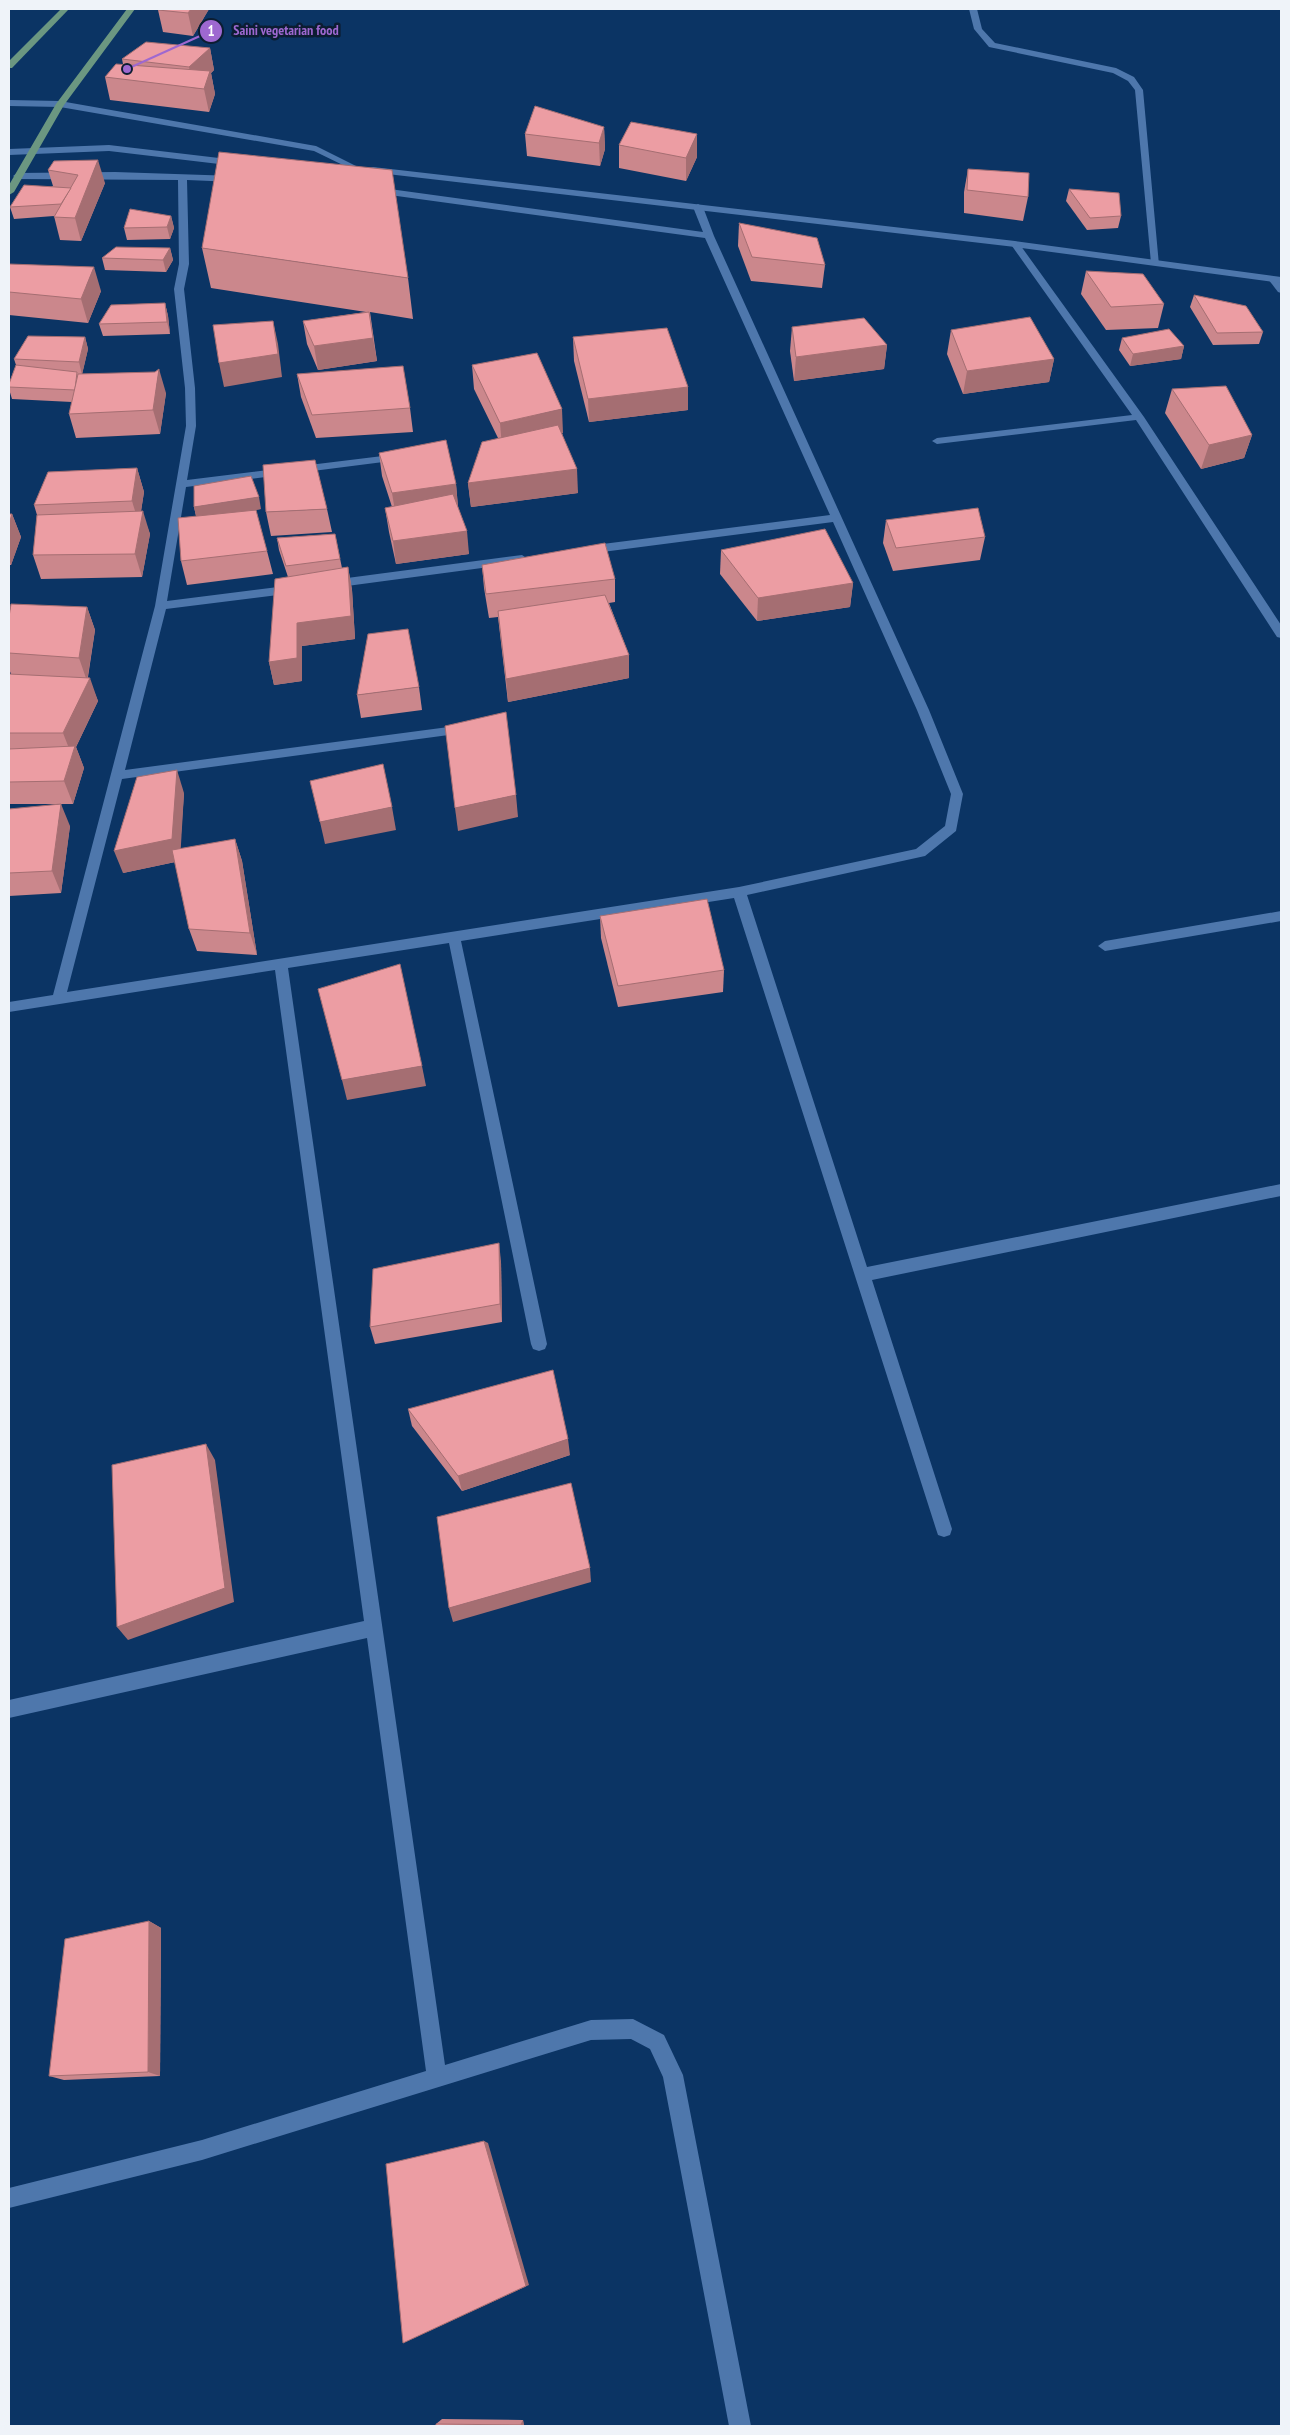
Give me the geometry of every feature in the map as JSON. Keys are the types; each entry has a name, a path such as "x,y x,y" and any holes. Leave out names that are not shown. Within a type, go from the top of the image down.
{"main road":[{"path":"9,66 65,9"},
{"path":"9,192 60,104 131,9"}],"street":[{"path":"973,9 974,23 982,37 992,45 1116,71 1132,79 1138,90 1156,263"},
{"path":"9,103 60,104 316,149 354,167"},
{"path":"9,152 109,148 246,164"},
{"path":"335,169 354,167 1015,244 1277,280 1281,290"},
{"path":"17,176 182,176 241,179"},
{"path":"59,998 161,606 191,426 190,388 179,289 184,264 182,176"},
{"path":"366,189 709,236"},
{"path":"9,1007 739,892 920,853 951,828 957,794 923,710 709,236 698,207"},
{"path":"1015,244 1140,417 1281,634"},
{"path":"937,441 1140,417"},
{"path":"181,484 406,457"},
{"path":"572,552 836,518"},
{"path":"161,606 532,557"},
{"path":"117,775 456,730"},
{"path":"739,892 944,1529"},
{"path":"1105,946 1281,916"},
{"path":"454,937 539,1344"},
{"path":"280,964 437,2077"},
{"path":"863,1275 1281,1190"},
{"path":"9,1709 373,1628"},
{"path":"9,2198 202,2150 591,2030 633,2029 657,2042 673,2075 740,2426"}],"building":[{"path":"159,9 191,9 188,13"},
{"path":"146,42 210,48 189,67 122,59"},
{"path":"116,64 210,71 204,89 105,77"},
{"path":"535,106 604,127 599,143 525,134"},
{"path":"631,122 697,134 686,158 619,145"},
{"path":"219,152 392,170 408,278 202,248"},
{"path":"98,160 75,218 54,217 78,175 48,170 54,161"},
{"path":"968,169 1029,173 1028,197 967,190"},
{"path":"24,185 71,188 61,204 10,207"},
{"path":"1069,189 1119,193 1121,216 1090,218"},
{"path":"130,209 171,216 167,227 124,228"},
{"path":"739,223 817,238 825,265 752,257"},
{"path":"116,247 170,248 163,260 102,258"},
{"path":"9,264 94,267 81,299 9,292"},
{"path":"1086,271 1143,274 1164,304 1111,307"},
{"path":"1194,295 1246,306 1263,332 1217,333"},
{"path":"165,303 167,322 99,324 111,305"},
{"path":"369,312 373,338 314,346 303,321"},
{"path":"1030,317 1054,359 967,371 951,330"},
{"path":"864,318 887,345 796,357 792,327"},
{"path":"273,321 278,354 219,363 213,325"},
{"path":"667,328 688,387 588,399 573,337"},
{"path":"1169,329 1184,346 1133,354 1122,338"},
{"path":"28,336 85,337 79,362 14,359"},
{"path":"537,353 562,409 500,423 472,365"},
{"path":"16,365 77,372 75,390 9,387"},
{"path":"403,366 410,408 312,415 297,374"},
{"path":"159,369 153,410 69,414 78,374 155,372"},
{"path":"1226,386 1252,435 1209,445 1172,389"},
{"path":"558,425 577,469 468,483 482,442"},
{"path":"446,440 456,484 392,493 379,453"},
{"path":"315,460 327,509 266,512 263,465"},
{"path":"137,468 132,501 34,505 48,472"},
{"path":"251,476 259,497 194,507 194,486"},
{"path":"453,494 467,531 393,541 385,508"},
{"path":"978,508 985,537 896,548 886,520"},
{"path":"256,510 267,551 181,561 178,518"},
{"path":"143,511 135,554 33,555 37,515"},
{"path":"825,529 853,583 758,598 721,550"},
{"path":"335,534 340,559 286,566 277,538"},
{"path":"605,543 615,579 486,594 482,565"},
{"path":"348,567 351,616 297,623 297,658 269,662 275,579"},
{"path":"605,595 629,655 506,679 498,611"},
{"path":"11,604 87,607 79,658 9,653"},
{"path":"408,629 419,687 357,695 368,634"},
{"path":"9,674 90,678 63,733 9,733"},
{"path":"506,712 516,795 455,808 445,726"},
{"path":"75,746 64,781 9,782 9,749"},
{"path":"383,764 392,807 320,822 310,781"},
{"path":"177,770 172,839 114,851 137,777"},
{"path":"61,804 52,871 9,873 9,809"},
{"path":"235,839 250,933 189,929 172,850"},
{"path":"707,899 724,970 618,986 600,916"},
{"path":"400,964 422,1066 342,1080 318,989"},
{"path":"499,1243 500,1304 370,1327 373,1269"},
{"path":"553,1370 568,1439 458,1476 408,1409"},
{"path":"206,1444 225,1588 117,1627 112,1465"},
{"path":"571,1483 590,1568 449,1608 437,1517"},
{"path":"149,1921 148,2072 49,2076 65,1939"},
{"path":"484,2141 526,2286 403,2343 386,2164"},
{"path":"436,2424 520,2425 520,2426 436,2426"}],"place":[{"name":"Saini vegetarian food","path":"127,69"}]}
